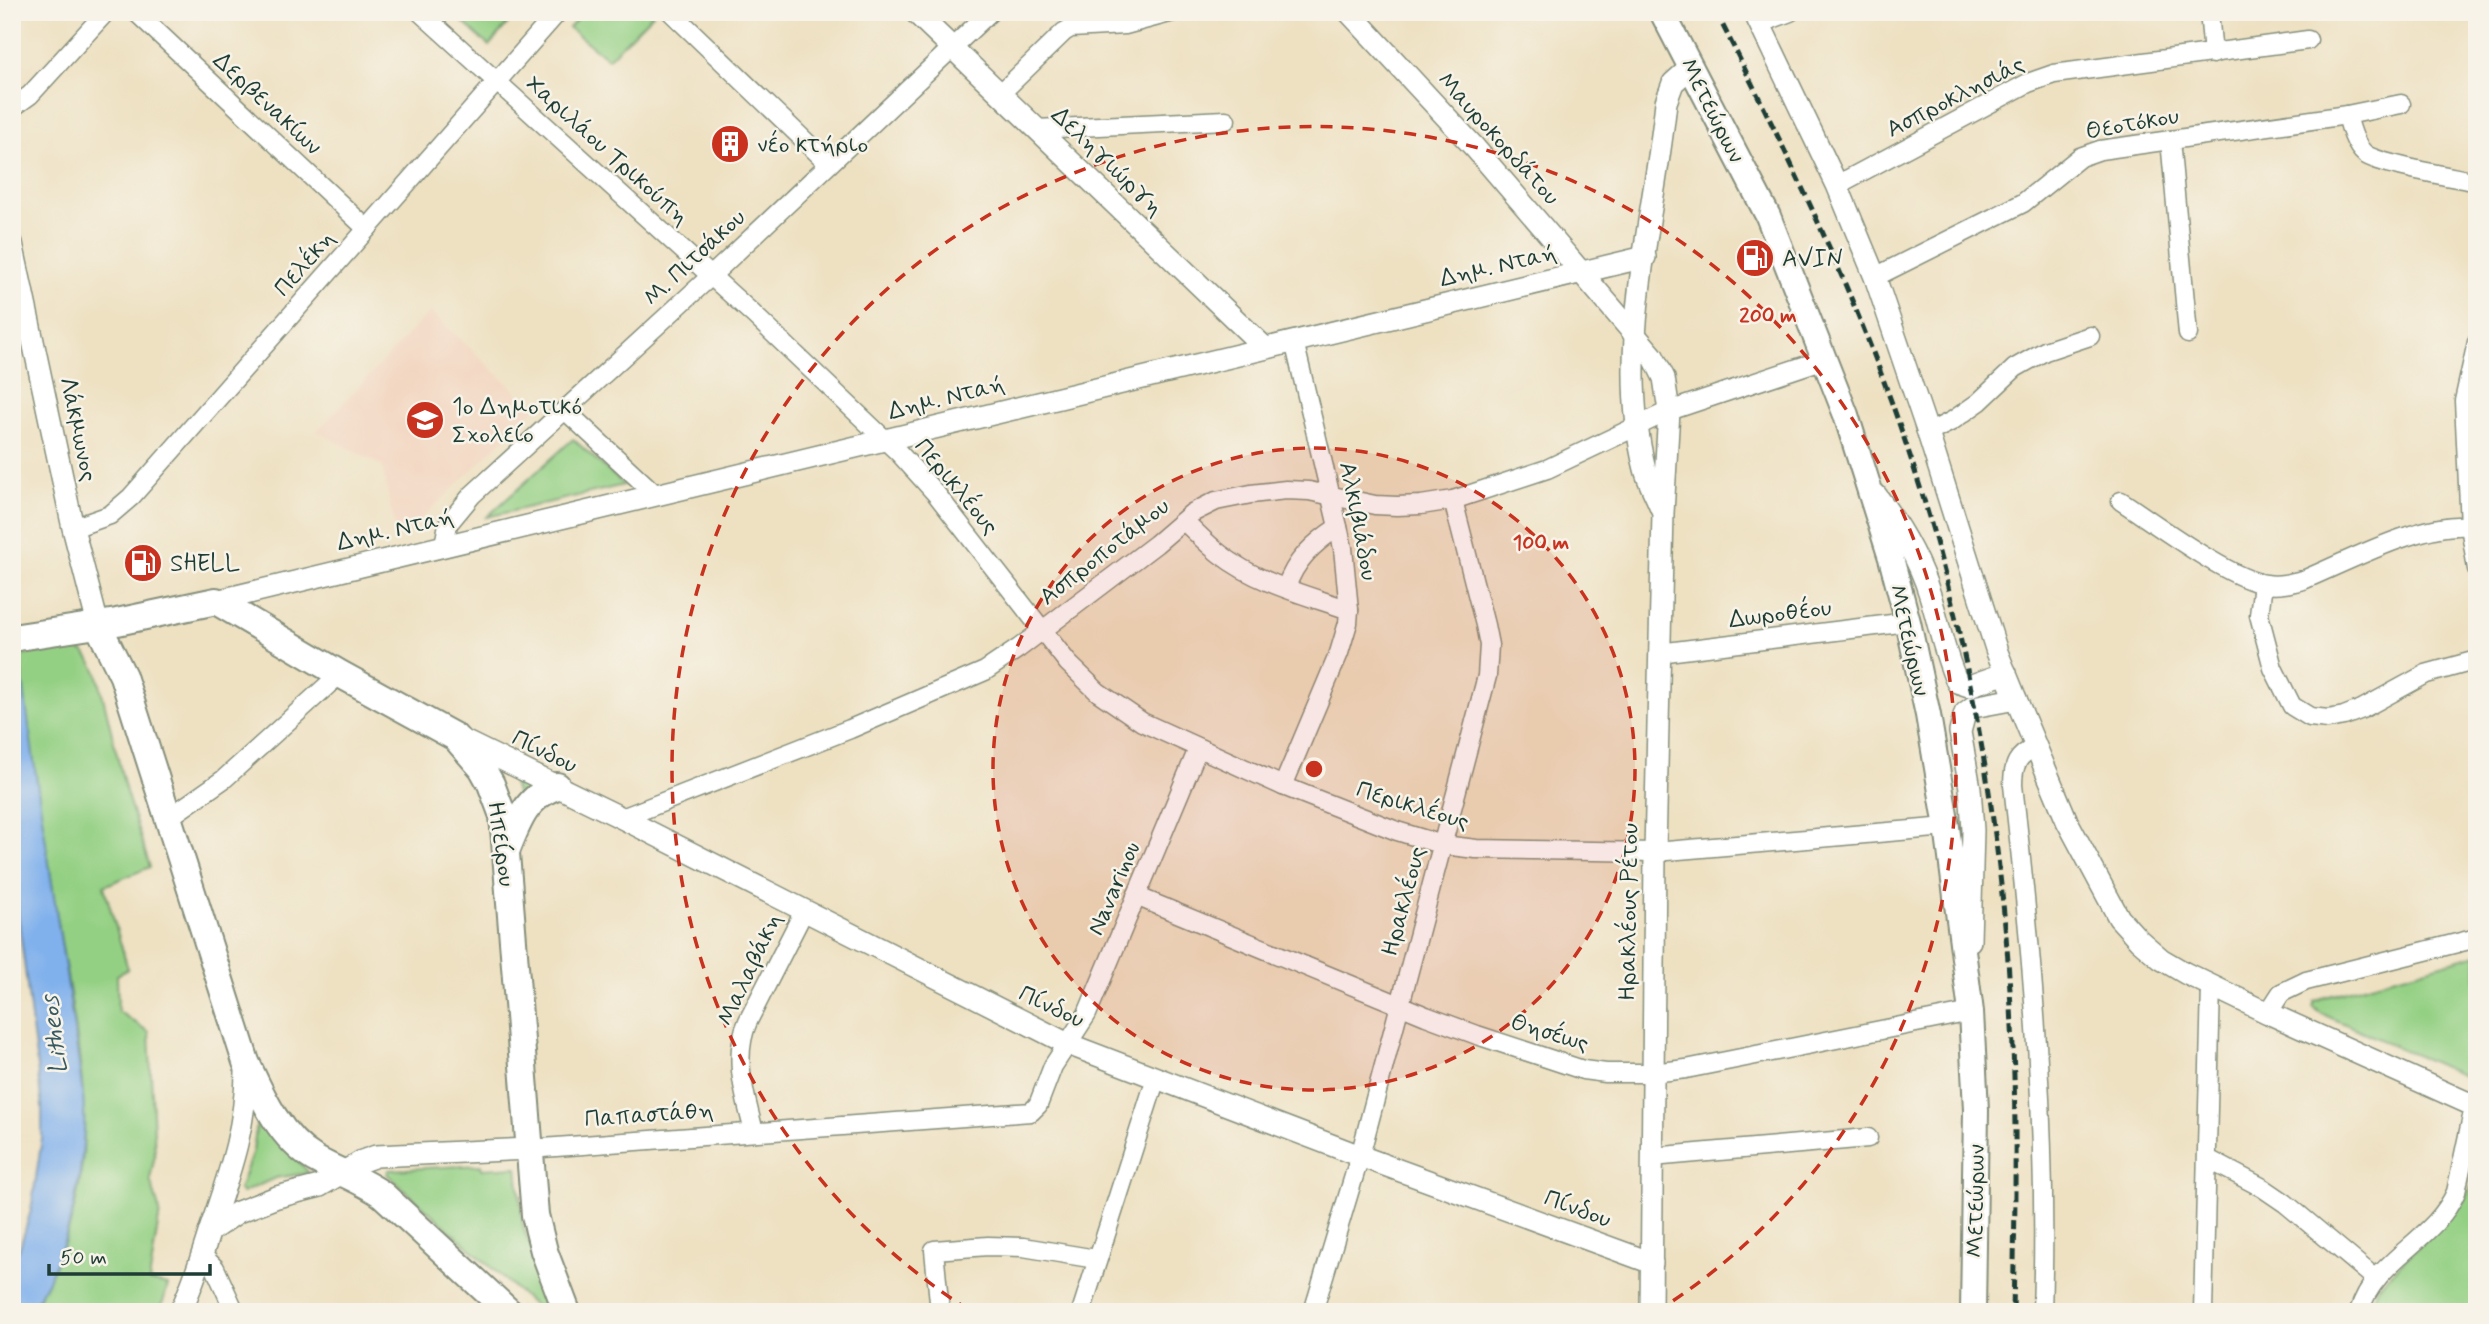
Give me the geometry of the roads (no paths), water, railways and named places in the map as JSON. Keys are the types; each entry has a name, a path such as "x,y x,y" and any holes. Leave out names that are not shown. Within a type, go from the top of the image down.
{"main road":[{"name":"Μετεώρων","path":"1662,12 1768,216 1825,359 1867,482 1908,622 1928,715 1947,827 1970,1004 1976,1110 1973,1312"},
{"path":"12,638 71,630 216,601"},
{"name":"Ηπείρου","path":"216,601 340,674 455,737 482,768 497,794 507,850 538,1233 567,1312"},
{"path":"98,625 123,676 246,1062 265,1103 293,1140 316,1160 344,1172 383,1195 509,1312"},
{"path":"507,850 528,805 544,791 557,786"}],"street":[{"path":"12,108 30,94 106,12"},
{"name":"Δερβενακίων","path":"136,12 367,229"},
{"name":"Χαριλάου Τρικούπη","path":"420,12 711,275 884,439"},
{"name":"Πελέκη","path":"73,528 110,515 131,497 558,12"},
{"path":"671,12 830,164"},
{"name":"Δεληγιώργη","path":"915,12 1265,348"},
{"name":"Μ. Πιτσάκου","path":"444,545 448,524 466,501 566,411 990,12"},
{"path":"1000,94 1071,28 1125,25 1173,12"},
{"name":"Μαυροκορδάτου","path":"1349,12 1475,148 1653,356 1664,378 1669,411 1663,513"},
{"path":"1790,12 1757,18 1837,185 1875,276 2016,699 2067,821 2119,918 2161,959 2268,1013 2476,1107 2451,1203 2427,1231 2376,1279 2359,1312"},
{"path":"2209,12 2213,54"},
{"name":"Ασπροκλησιάς","path":"1837,185 2041,78 2095,68 2308,40"},
{"path":"1663,513 1645,470 1638,426 1634,334 1669,90 1679,75 1691,67"},
{"name":"Θεοτόκου","path":"1875,276 1991,221 2023,203 2080,157 2100,150 2347,115 2401,104"},
{"path":"2347,115 2365,154 2383,161 2477,182"},
{"path":"1037,129 1226,120"},
{"path":"2170,140 2188,334"},
{"name":"Λάκμωνος","path":"12,243 73,528 98,625"},
{"name":"Δημ. Νταή","path":"216,601 1645,257"},
{"path":"1928,433 1952,421 1979,402 2015,368 2045,351 2090,336"},
{"name":"Αλκιβιάδου","path":"1283,786 1339,653 1349,610 1338,527 1294,341"},
{"path":"2477,342 2464,401 2470,526 2477,569"},
{"name":"Ασπροποτάμου","path":"622,818 949,688 985,671 1042,631 1201,508 1216,501 1286,490 1330,495 1376,505 1421,505 1453,500 1546,468 1669,411 1825,359"},
{"path":"566,411 655,494"},
{"name":"Περικλέους","path":"884,439 937,495 1042,631 1082,678 1106,698 1142,722 1198,749 1397,831 1443,845 1476,849 1655,852 1947,827"},
{"path":"1867,482 1902,536 1930,593 1947,659 1957,682 1969,686 2006,673"},
{"name":"Ηρακλέους","path":"1313,1312 1360,1156 1489,663 1485,625 1453,500"},
{"path":"2121,501 2208,558 2239,576 2263,584 2303,580 2430,528 2470,526"},
{"name":"Ηρακλέους Ρέτου","path":"1651,1312 1655,852 1663,513"},
{"path":"1184,521 1233,563 1286,589 1349,610"},
{"path":"1286,589 1305,553 1338,527"},
{"path":"2263,584 2259,615 2273,668 2292,705 2310,717 2328,719 2344,716 2426,674 2477,660"},
{"path":"255,624 254,603 260,589"},
{"name":"Δωροθέου","path":"1659,653 1908,622"},
{"path":"167,819 224,779 340,674"},
{"path":"1970,1004 1973,830 1970,788 1960,732 1965,713 1973,707 2016,699"},
{"name":"Πίνδου","path":"455,737 622,818 1068,1044 1360,1156 1652,1263"},
{"path":"2036,747 2019,757 2013,771 2028,919 2039,1079 2044,1251 2042,1312"},
{"name":"Navarinou","path":"1068,1044 1087,1014 1198,749"},
{"name":"Θησέως","path":"1136,896 1400,1006 1477,1035 1583,1070 1606,1073 1652,1073 1686,1069 1970,1004"},
{"name":"Μαλαβάκη","path":"754,1132 743,1087 741,1040 804,911"},
{"path":"2268,1013 2281,993 2306,981 2477,938"},
{"path":"2203,1312 2211,985"},
{"name":"Παπαστάθη","path":"210,1231 252,1206 320,1186 362,1161 385,1155 530,1149 1031,1112 1038,1104 1054,1066 1068,1044"},
{"path":"180,1312 202,1255 239,1141 245,1108 246,1062"},
{"path":"1081,1312 1156,1078"},
{"path":"1652,1157 1868,1138"},
{"path":"2208,1159 2274,1195 2376,1279"},
{"path":"940,1312 934,1250 988,1246 1023,1247 1096,1259"},
{"path":"202,1255 215,1268 235,1312"}],"water":[{"name":"Litheos","path":"12,595 84,1113 79,1179 69,1225 53,1270 30,1312 12,1312 12,1261 20,1247 31,1210 42,1138 42,1107 12,866"}],"railway":[{"path":"1716,12 1794,170 1864,331 1905,441 1927,511 1964,656 1991,804 2007,953 2015,1098 2013,1312"}],"place":[{"name":"νέο κτήριο","path":"730,144"},
{"name":"AVIN","path":"1755,258"},
{"name":"1ο Δημοτικό Σχολείο","path":"425,420"},
{"name":"SHELL","path":"143,563"}]}
